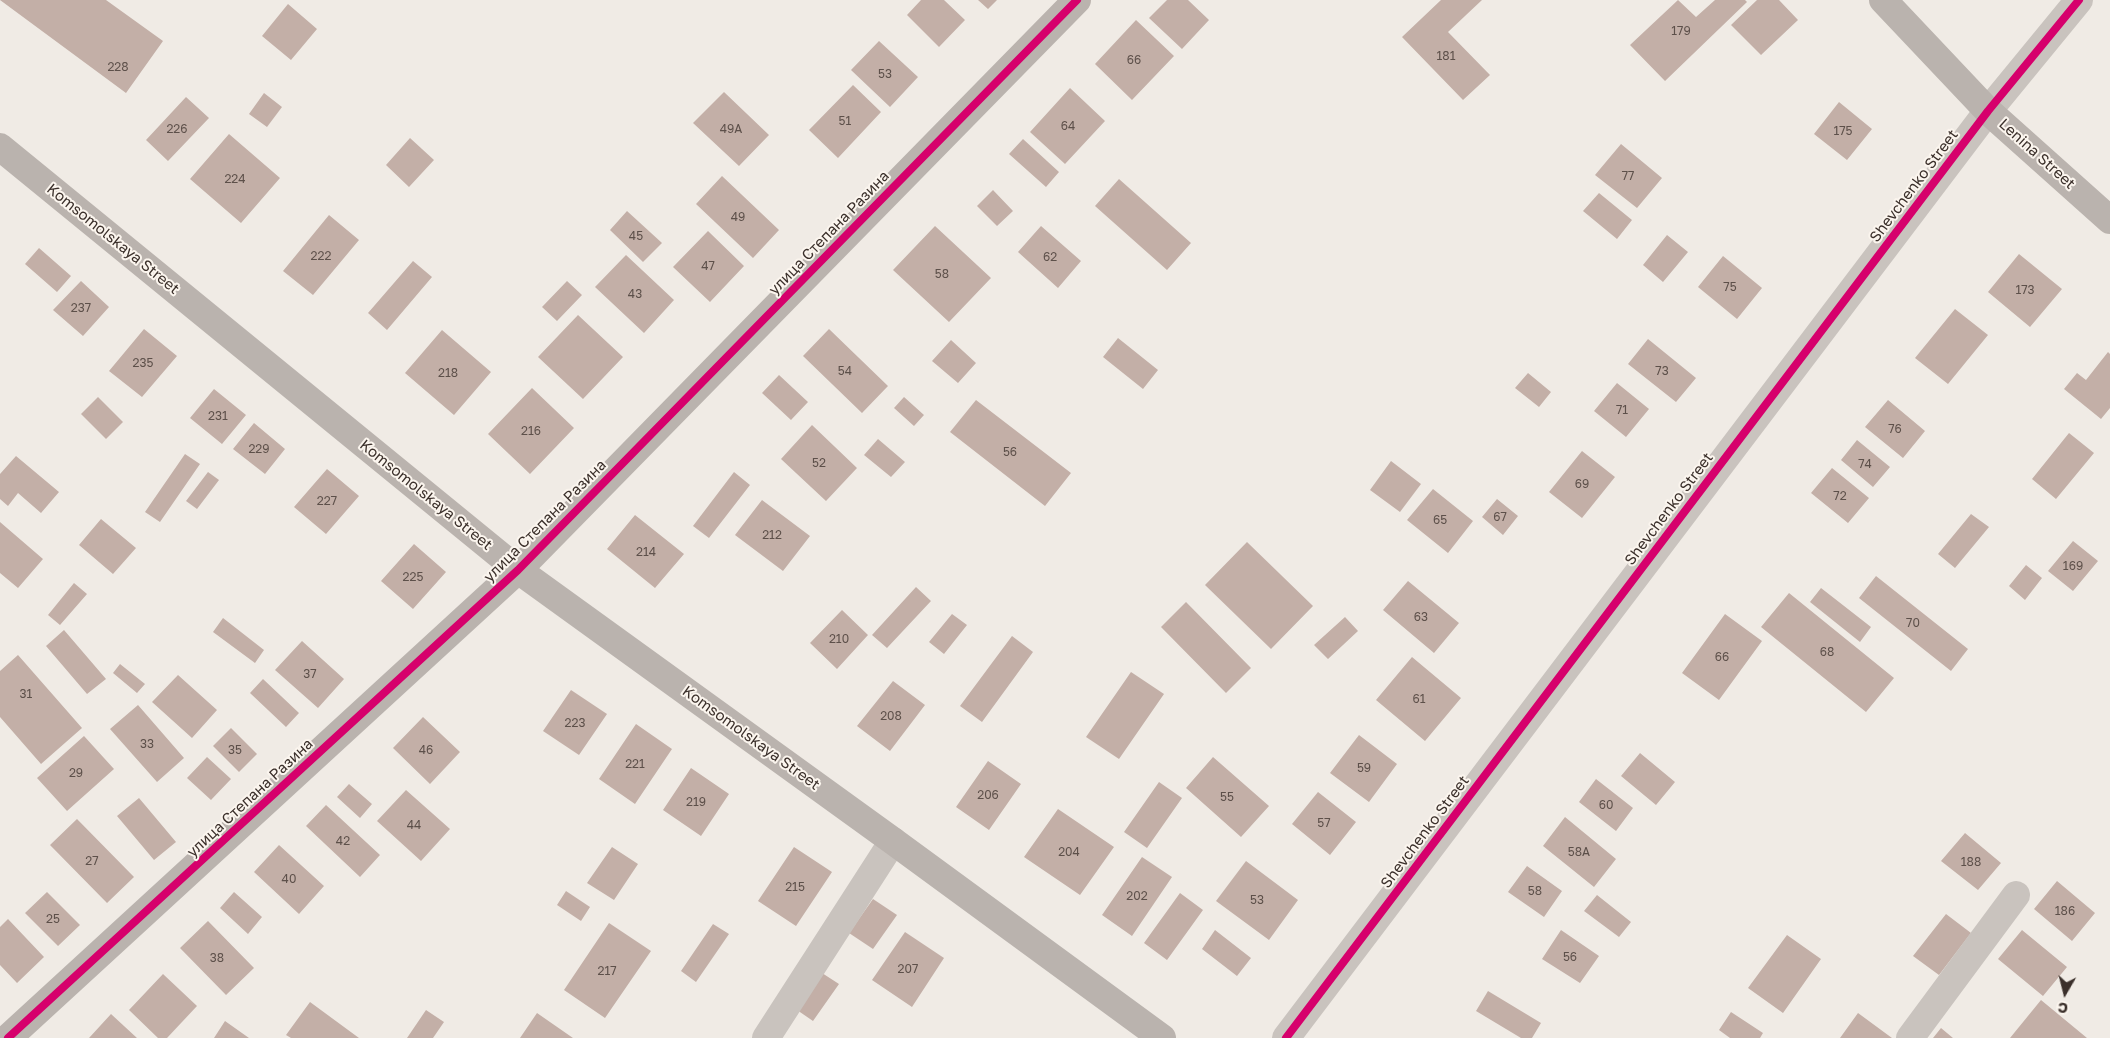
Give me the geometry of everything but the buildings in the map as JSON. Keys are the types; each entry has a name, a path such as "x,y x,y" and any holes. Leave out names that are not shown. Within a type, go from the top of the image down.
{"main road":[{"name":"улица Степана Разина","path":"8,1038 518,570 1077,0"},
{"name":"Lenina Street","path":"1883,0 1988,111 2110,220"},
{"name":"Komsomolskaya Street","path":"0,147 518,570 1162,1038"}],"street":[{"name":"Shevchenko Street","path":"1286,1038 1988,111 2078,0"},
{"path":"766,1038 893,841"},
{"path":"1910,1038 2016,895"}],"cycle path":[{"path":"8,1038 518,570 1077,0"},
{"path":"1286,1038 1988,111 2079,0"}]}
